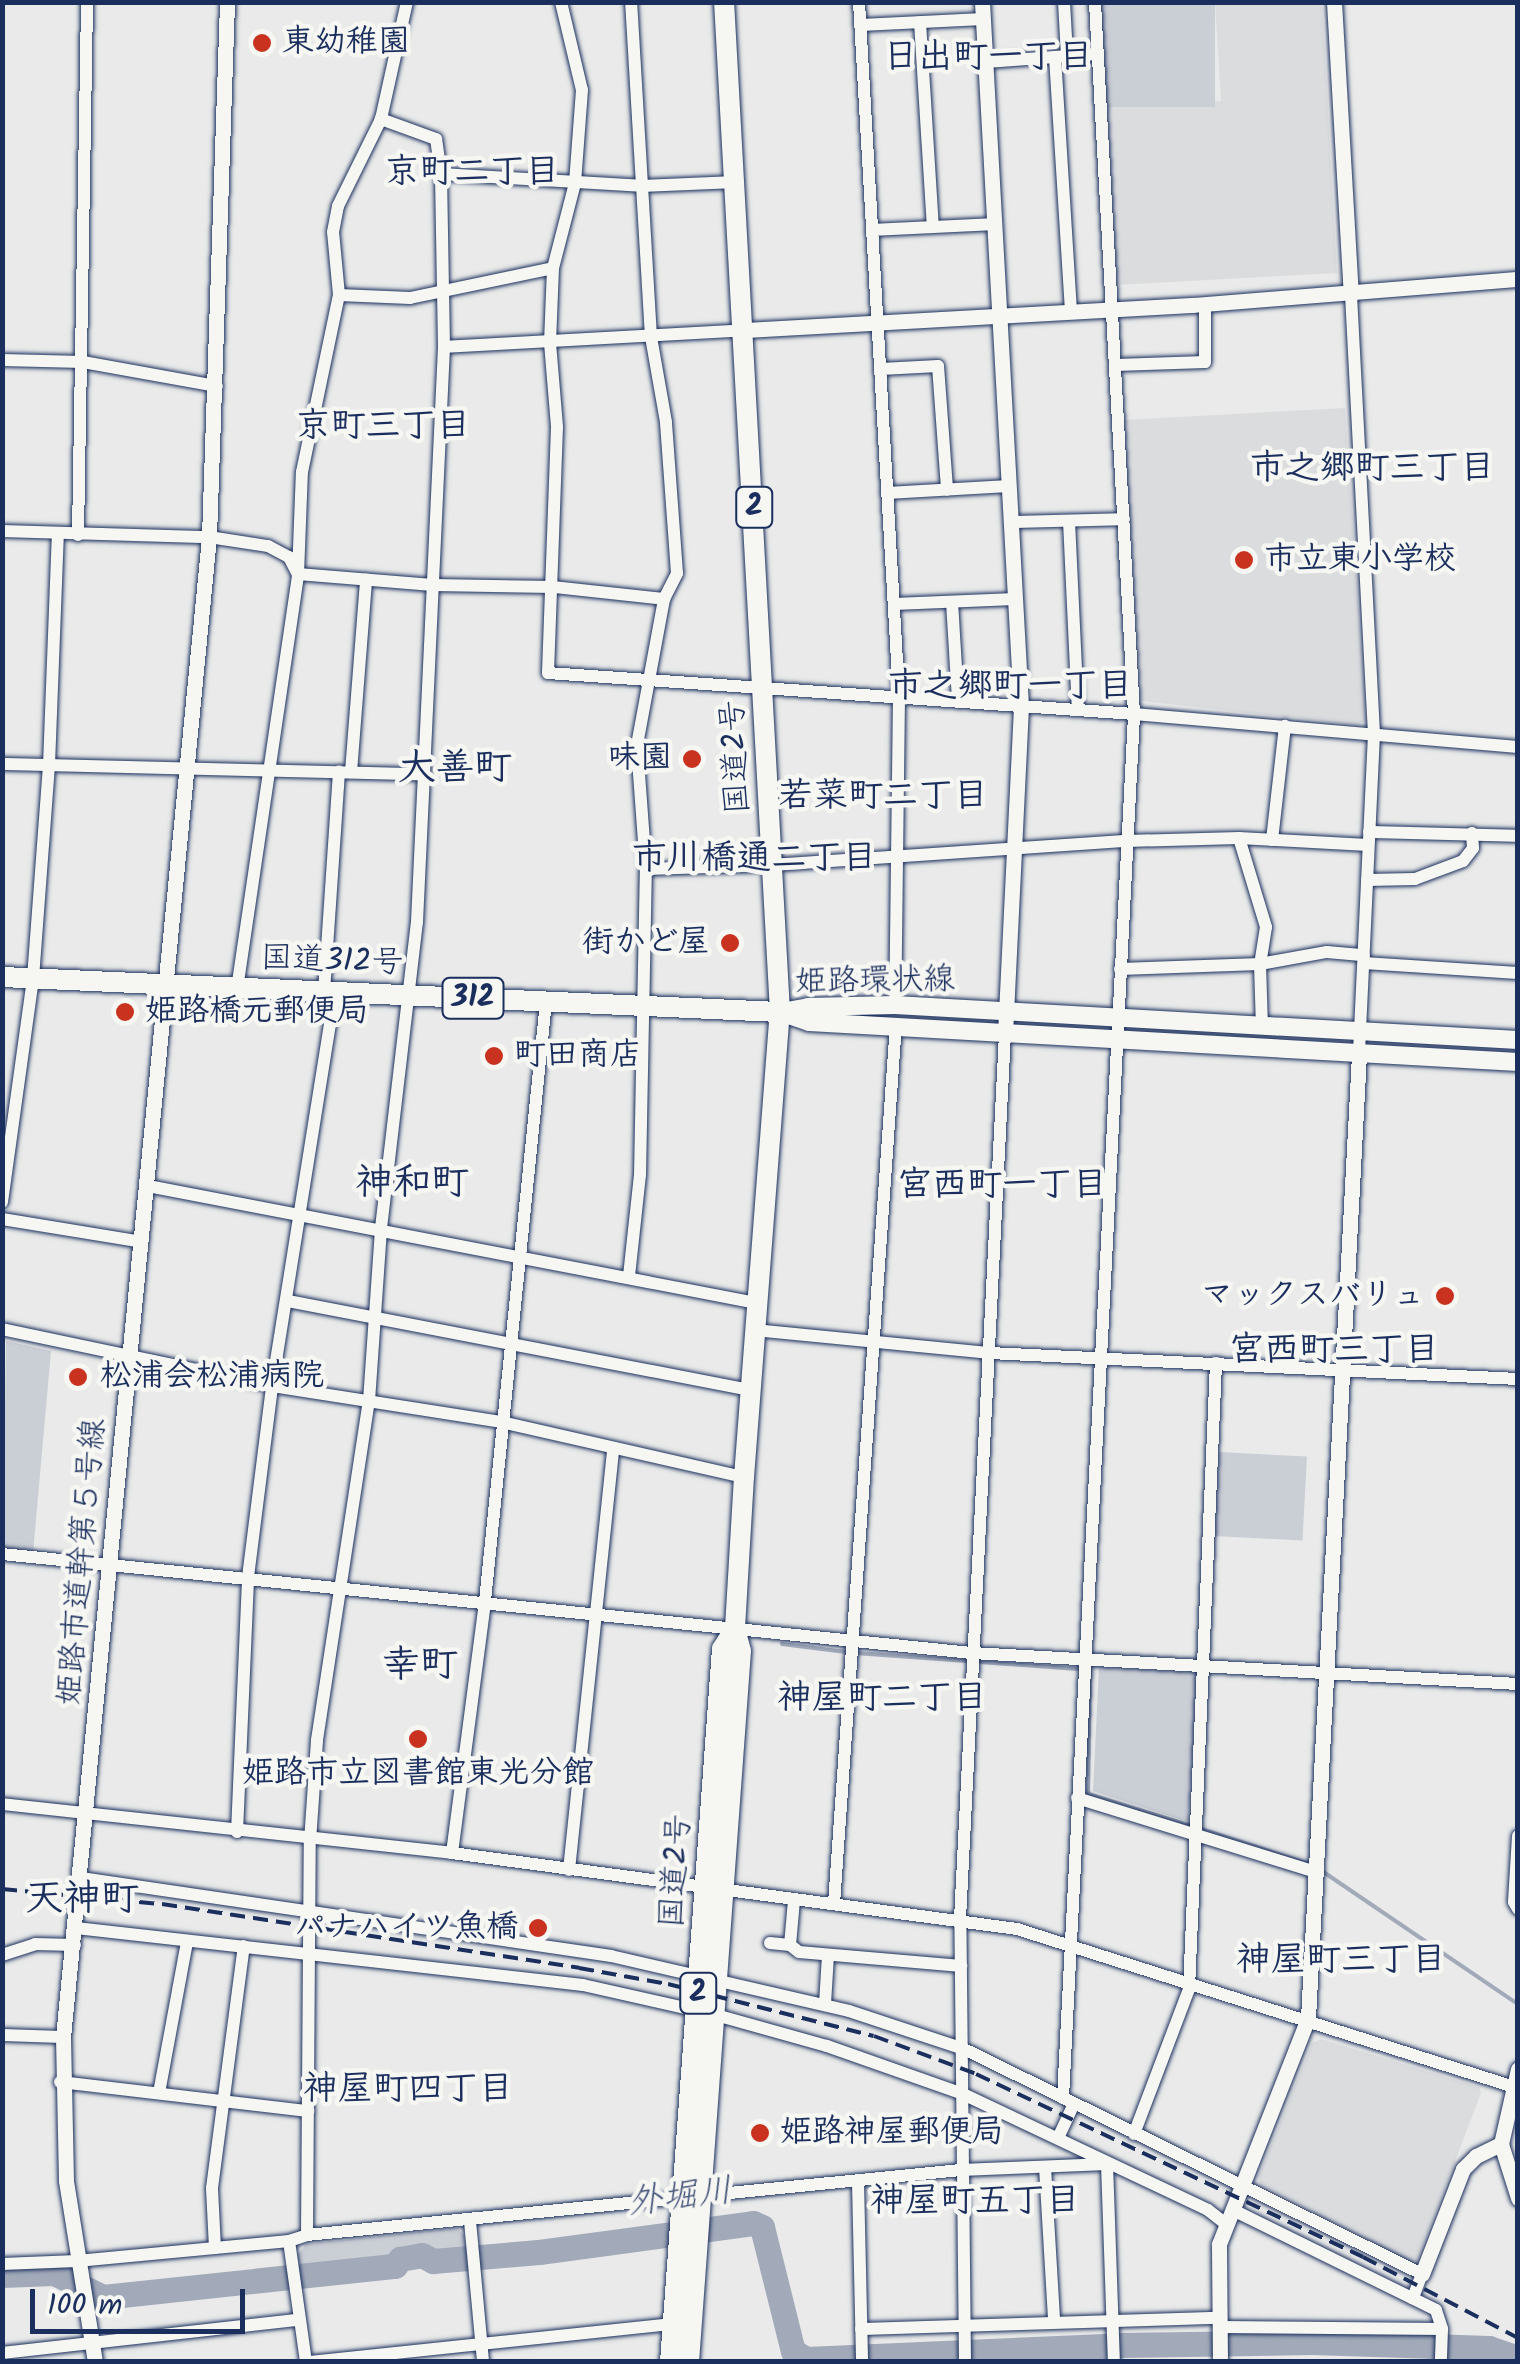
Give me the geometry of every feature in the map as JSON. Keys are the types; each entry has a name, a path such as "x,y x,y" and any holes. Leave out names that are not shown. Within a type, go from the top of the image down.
{"highway":[{"name":"国道2号","path":"688,2362 692,2197 715,1890 722,1649 735,1628 780,1012 724,2"},
{"name":"国道312号","path":"2,977 166,988 408,994 780,1012"},
{"name":"国道2号","path":"670,2362 692,2197"}],"main road":[{"name":"姫路環状線","path":"780,1012 808,1007 895,1006 1518,1040"},
{"name":"姫路環状線","path":"780,1012 810,1022 1518,1062"}],"street":[{"path":"78,535 87,2"},
{"name":"姫路市道幹第５号線","path":"95,2362 77,2261 60,2082 62,2037 81,1878 209,538 227,2"},
{"path":"237,989 273,770 298,574 302,472 339,294 333,232 338,206 381,118 406,2"},
{"path":"561,2 582,90 575,183 553,268 550,343 557,427 548,673 764,692 899,696 1518,747"},
{"path":"629,1276 640,1175 646,869 637,745 664,599 677,573 673,489 650,337 632,2"},
{"path":"859,2 899,696 895,1006"},
{"path":"1064,2 1061,56 1072,311"},
{"path":"1058,2138 1069,2101 1077,1798 1134,714 1095,2"},
{"path":"1220,2357 1219,2244 1308,2018 1361,1032 1374,734 1334,2"},
{"path":"860,25 920,22 982,11 1021,707 960,1919 965,2360"},
{"path":"920,22 933,227"},
{"path":"986,62 1096,54"},
{"path":"307,2236 310,1841 317,1740 369,1401 382,1228 417,922 444,347 441,174 436,140 381,118"},
{"path":"441,174 642,186 736,182"},
{"path":"872,230 995,224"},
{"path":"339,294 410,298 553,268"},
{"path":"444,347 1351,295 1518,280"},
{"path":"1116,364 1205,362 1204,304"},
{"path":"2,360 83,362 217,386"},
{"path":"880,368 938,366 947,490"},
{"path":"887,493 1009,486"},
{"path":"1011,522 1124,519"},
{"path":"1069,520 1078,710"},
{"path":"2,531 209,538 268,546 288,557 298,574"},
{"path":"2,1202 33,978 50,765 58,534"},
{"path":"298,574 433,586 554,587 664,599"},
{"path":"237,1832 248,1577 272,1386 302,1213 329,992 345,772 366,580"},
{"path":"894,604 1015,599"},
{"path":"952,602 958,701"},
{"path":"1272,840 1286,726"},
{"path":"2,764 422,774"},
{"path":"1367,880 1415,879 1464,860 1473,848 1472,834"},
{"path":"646,869 1015,851 1127,841 1518,836"},
{"path":"1239,838 1266,926 1260,964 1262,1026"},
{"path":"1120,969 1260,964 1328,952 1364,959 1518,973"},
{"path":"452,1854 485,1601 546,1002"},
{"path":"834,1904 896,1026"},
{"path":"148,1186 757,1303"},
{"path":"2,1219 142,1242"},
{"path":"288,1301 750,1390"},
{"path":"2,1330 272,1386 501,1422 613,1450 744,1476"},
{"path":"756,1330 990,1353 1518,1379"},
{"path":"1134,2134 1188,1980 1216,1363"},
{"path":"569,1870 613,1450"},
{"path":"2,1554 972,1653 1518,1684"},
{"path":"1077,1798 1316,1872"},
{"path":"2,1804 452,1854 960,1919 1071,1944 1511,2086"},
{"path":"1518,1836 1514,1902 1518,1910"},
{"path":"81,1878 611,1956 825,2004 964,2050 1422,2274"},
{"path":"790,1944 794,1900"},
{"path":"2,1955 75,1936 244,1946 583,1985 827,2046 964,2094 1107,2164 1436,2310 1442,2330 1441,2359"},
{"path":"160,2093 188,1942"},
{"path":"770,1943 790,1944 799,1952 828,1956 961,1966"},
{"path":"215,2248 212,2188 227,2101 244,1946"},
{"path":"825,2004 828,1956"},
{"path":"2,2035 62,2037"},
{"path":"1518,2069 1511,2086 1501,2144 1518,2198"},
{"path":"60,2082 308,2110"},
{"path":"1412,2298 1463,2169 1476,2156 1501,2144"},
{"path":"2,2264 77,2261 288,2241 961,2170 1107,2164"},
{"path":"1107,2164 1114,2359"},
{"path":"1045,2167 1054,2320"},
{"path":"858,2182 862,2362"},
{"path":"470,2221 483,2362"},
{"path":"288,2241 298,2320 308,2362 673,2324"},
{"path":"861,2329 1114,2318 1442,2330"},
{"path":"2,2353 298,2320"}],"shaded area":[{"path":"1099,3 1215,3 1215,107 1099,107"},
{"path":"1215,3 1322,3 1337,273 1115,285 1104,107 1221,101"},
{"name":"市立東小学校","path":"1345,408 1366,720 1358,725 1141,701 1124,420"},
{"path":"6,1341 51,1351 33,1553 3,1549"},
{"path":"1219,1452 1307,1457 1302,1540 1215,1536"},
{"path":"1099,1667 1198,1673 1188,1822 1093,1791"},
{"path":"1321,2039 1479,2087 1481,2093 1417,2261 1411,2262 1261,2185 1258,2177 1312,2043"},
{"path":"457,2228 464,2235 468,2263 300,2283 297,2256 306,2244"}],"waterway":[{"path":"782,1644 846,1652"},
{"path":"855,1653 1080,1669"},
{"path":"1090,1670 1088,1794 1192,1826"},
{"path":"1201,1829 1306,1863"},
{"path":"1319,1869 1518,2004"},
{"name":"外堀川","path":"2,2275 54,2273 103,2297 395,2266 400,2259 422,2255 433,2261 539,2252 753,2223 762,2227 793,2351 806,2359 1122,2345 1312,2342 1489,2348 1518,2358"}],"railway":[{"path":"2,1889 162,1904 579,1968 668,1984 874,2036 976,2074 1363,2257 1518,2338"}],"place":[{"name":"東幼稚園","path":"262,43"},
{"name":"市立東小学校","path":"1244,560"},
{"name":"味園","path":"692,759"},
{"name":"街かど屋","path":"730,943"},
{"name":"姫路橋元郵便局","path":"125,1012"},
{"name":"町田商店","path":"494,1056"},
{"name":"マックスバリュ","path":"1445,1296"},
{"name":"松浦会松浦病院","path":"78,1377"},
{"name":"姫路市立図書館東光分館","path":"418,1739"},
{"name":"パナハイツ魚橋","path":"538,1928"},
{"name":"姫路神屋郵便局","path":"760,2133"}],"district":[{"name":"日出町一丁目","path":"988,58"},
{"name":"京町二丁目","path":"472,173"},
{"name":"京町三丁目","path":"383,427"},
{"name":"市之郷町三丁目","path":"1372,469"},
{"name":"市之郷町一丁目","path":"1010,687"},
{"name":"大善町","path":"455,770"},
{"name":"若菜町二丁目","path":"883,797"},
{"name":"市川橋通二丁目","path":"754,859"},
{"name":"神和町","path":"412,1185"},
{"name":"宮西町一丁目","path":"1002,1186"},
{"name":"宮西町三丁目","path":"1334,1351"},
{"name":"幸町","path":"420,1667"},
{"name":"神屋町二丁目","path":"882,1699"},
{"name":"天神町","path":"82,1901"},
{"name":"神屋町三丁目","path":"1341,1961"},
{"name":"神屋町四丁目","path":"408,2090"},
{"name":"神屋町五丁目","path":"975,2202"}]}
